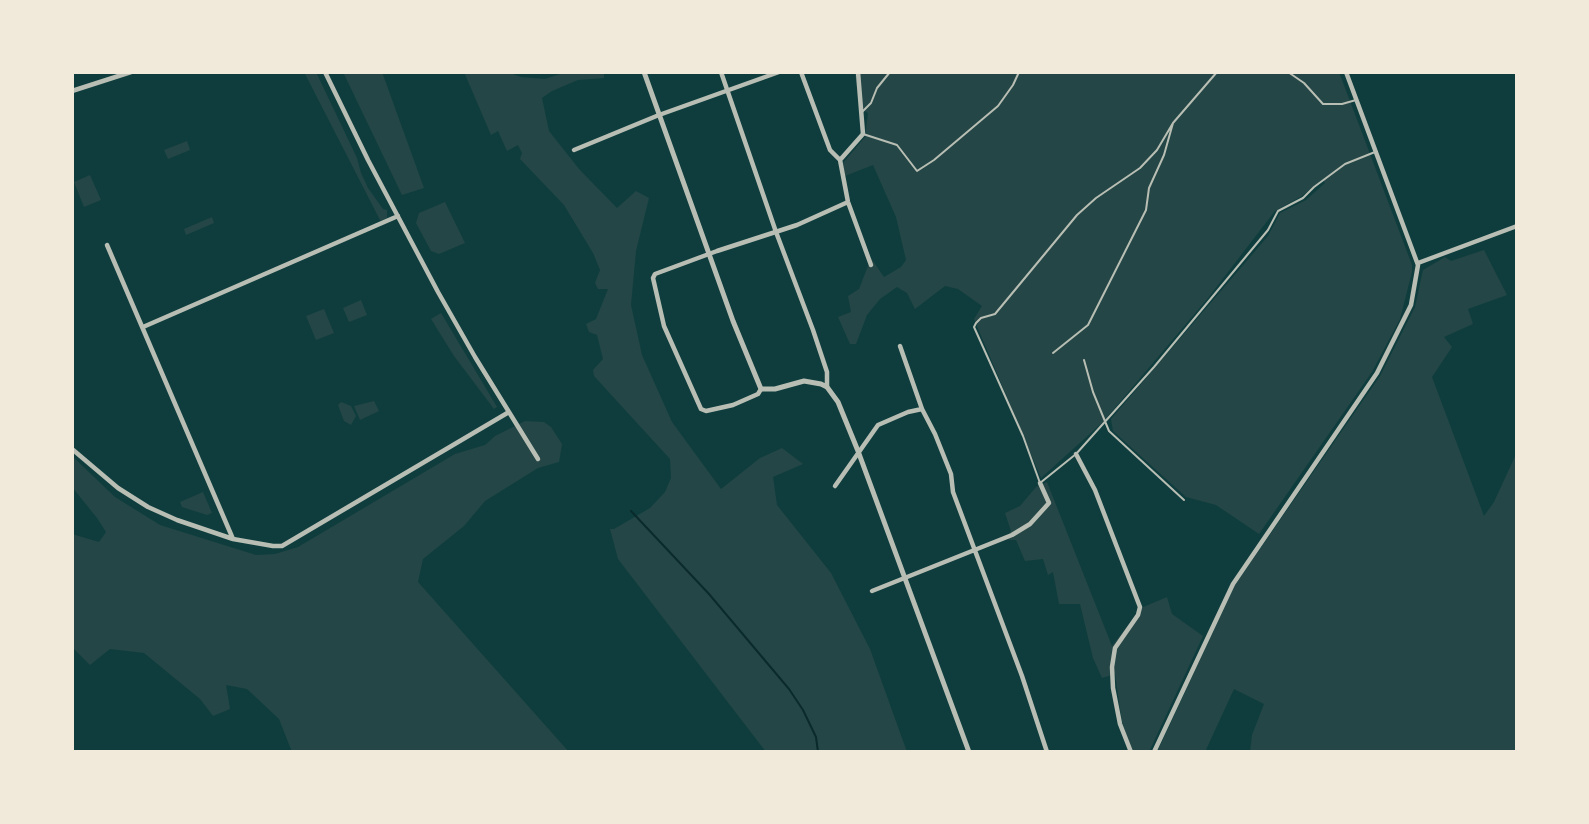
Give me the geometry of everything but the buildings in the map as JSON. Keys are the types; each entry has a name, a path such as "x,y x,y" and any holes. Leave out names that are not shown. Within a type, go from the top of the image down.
{"street":[{"path":"72,92 130,72"},
{"path":"325,72 368,160 443,301 538,459"},
{"path":"644,72 711,254 733,321 761,389"},
{"path":"721,72 820,351 827,372 827,387"},
{"path":"574,150 779,72"},
{"path":"801,72 830,150 840,160 848,202 871,265"},
{"path":"840,160 863,134 858,72"},
{"path":"1154,752 1233,584 1377,374 1411,305 1417,280 1418,263 1346,72"},
{"path":"761,389 758,394 733,405 706,411 701,409 664,326 653,278 655,274 797,225 848,202"},
{"path":"143,327 398,216"},
{"path":"1418,263 1517,226"},
{"path":"107,244 233,539"},
{"path":"900,346 922,408 951,474 953,492 1022,676 1047,752"},
{"path":"761,389 775,389 804,381 827,387 838,402 969,752"},
{"path":"835,486 878,425 922,408"},
{"path":"72,449 118,488 148,507 177,520 233,539 282,546 509,412"},
{"path":"1076,454 1095,490 1140,607 1138,615 1115,648 1112,667 1113,688 1120,724 1131,752"},
{"path":"872,591 975,551 1012,535 1030,524 1050,503 1040,483"}],"lane":[{"path":"862,112 871,103 877,87 890,72"},
{"path":"863,134 897,145 917,171 934,160 998,106 1019,72"},
{"path":"1216,72 1173,123 1157,150 1140,168 1096,198 1077,215 995,314 981,318 974,327 1023,436 1040,483 1076,454 1105,422 1262,237 1278,211 1303,198 1345,164 1376,152"},
{"path":"1288,72 1304,83 1323,104 1342,104 1356,100"},
{"path":"1053,353 1088,325 1146,210 1149,188 1164,155 1173,123"},
{"path":"1084,360 1109,431 1184,500"}],"shaded area":[{"path":"304,72 316,72 357,158 368,188 383,209 387,210 387,218 383,221 380,220"},
{"path":"343,72 382,72 424,188 402,195"},
{"path":"464,72 507,72 521,77 545,79 566,72 604,72 604,78 578,80 542,98 549,131 579,169 617,208 636,191 649,198 636,251 631,305 642,355 672,422 721,489 760,458 782,448 803,464 773,477 777,505 831,573 870,649 907,752 766,752 618,559 610,529 614,529 650,508 665,492 671,478 670,459 594,376 593,370 603,359 597,335 589,332 586,324 596,319 608,289 598,289 595,283 600,270 593,253 564,205 520,159 522,153 518,145 507,151 498,131 491,135"},
{"path":"855,72 1339,72 1412,265 1412,272 1400,319 1372,372 1259,534 1216,505 1186,497 1113,431 1111,419 1268,236 1280,213 1306,200 1325,183 1323,179 1302,196 1275,211 1208,298 1103,422 1041,478 974,319 982,306 958,289 945,286 915,309 907,293 897,287 880,299 867,315 856,344 850,344 838,317 851,312 848,296 859,289 871,258 884,277 901,267 906,260 896,217 873,165 845,176 843,163 865,137 868,113 859,108"},
{"path":"187,141 190,150 168,159 164,150"},
{"path":"90,175 101,200 84,207 74,182"},
{"path":"445,202 465,243 439,254 431,251 416,223 419,213"},
{"path":"212,217 214,223 186,235 184,229"},
{"path":"1484,250 1507,295 1468,309 1473,324 1444,337 1452,347 1432,377 1484,516 1494,502 1517,452 1517,752 1250,752 1252,735 1264,704 1234,689 1205,752 1157,752 1235,585 1380,376 1415,307 1423,270 1445,257 1451,261"},
{"path":"361,300 367,315 349,322 343,308"},
{"path":"324,309 334,333 316,340 306,316"},
{"path":"441,313 497,407 494,409 454,356 431,319"},
{"path":"374,401 379,411 360,420 354,406"},
{"path":"341,402 351,406 356,416 351,425 344,421 338,405"},
{"path":"525,421 544,422 551,427 562,444 559,462 538,468 485,501 464,526 423,559 418,582 569,752 292,752 279,719 247,689 226,685 230,709 213,716 200,699 144,653 110,649 90,665 72,647 72,534 99,542 106,532 72,487 72,456 115,497 160,525 256,555 275,554 298,547 455,454 485,445 495,436"},
{"path":"1047,482 1112,646 1141,608 1167,597 1172,614 1203,636 1149,752 1132,752 1122,722 1115,674 1102,678 1093,658 1080,604 1059,604 1053,572 1048,575 1043,559 1025,561 1016,540 1009,540 1007,536 1011,531 1005,513 1020,506 1036,487"},
{"path":"203,492 212,513 207,515 182,507 180,502"}],"waterway":[{"path":"631,511 709,594 789,689 803,710 816,737 818,752"}]}
